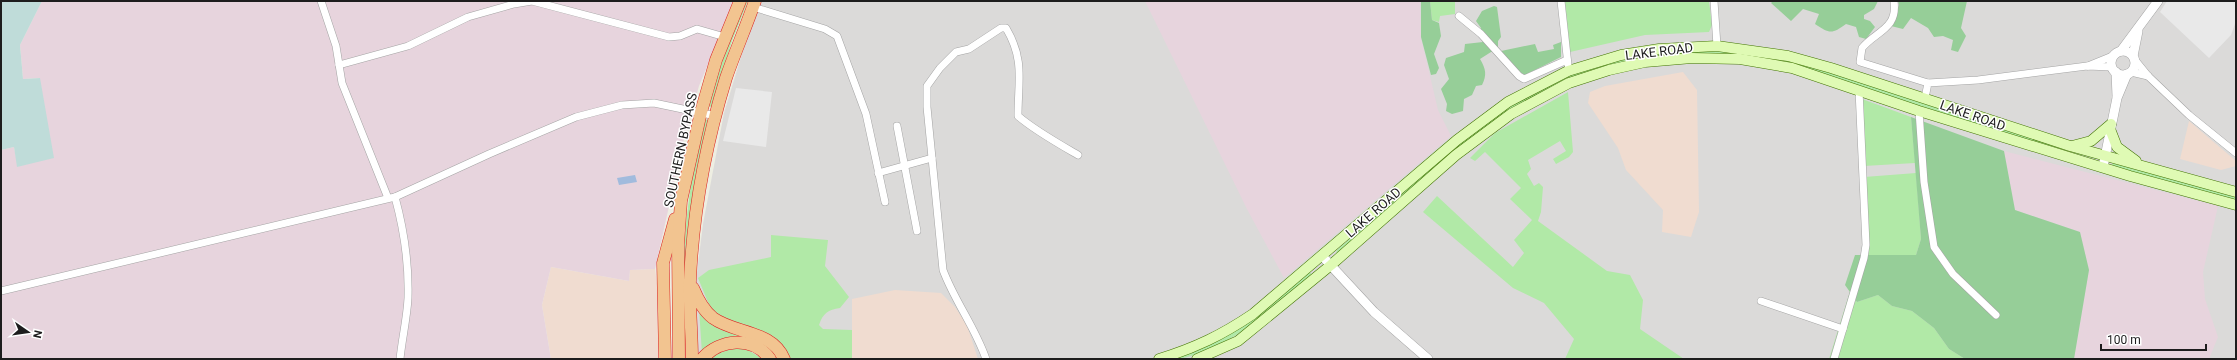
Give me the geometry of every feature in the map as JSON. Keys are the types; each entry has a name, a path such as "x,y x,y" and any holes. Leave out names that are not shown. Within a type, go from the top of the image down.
{"highway":[{"name":"SOUTHERN BYPASS","path":"679,359 678,245 681,200 701,112 726,37 740,1"},
{"name":"SOUTHERN BYPASS","path":"692,359 690,281 694,228 699,190 716,116 734,56 754,4"},
{"path":"665,359 663,263 666,244 681,200"},
{"path":"690,281 702,306 714,318 760,336 777,349 784,359"},
{"path":"702,359 718,346 736,342 756,348 770,359"}],"main road":[{"name":"LAKE ROAD","path":"1159,359 1194,348 1225,333 1253,314 1323,257 1480,122 1521,94 1568,66 1641,51 1717,46 1788,56 1925,98 2070,146 2236,192"},
{"name":"LAKE ROAD","path":"1197,359 1238,341 1331,265 1456,155 1490,129 1528,104 1569,83 1628,65 1666,60 1740,59 1792,68 1919,111 2102,167 2236,205"},
{"path":"2070,146 2091,141 2111,126 2118,147 2142,165"}],"street":[{"path":"321,1 336,46 342,83 392,198 403,229 408,276 408,299 400,359"},
{"path":"1459,16 1481,34 1519,76 1524,79 1568,66 1561,1"},
{"path":"1714,1 1717,46"},
{"path":"1894,1 1895,10 1892,20 1885,29 1862,48 1859,59 1862,63 1928,83 1978,80 2088,66 2148,76"},
{"path":"2117,98 2114,70 2118,53 2138,30 2158,1"},
{"path":"339,65 408,46 468,16 514,4 532,2 669,37 680,36 697,29 726,37"},
{"path":"754,4 825,29 837,36 842,44 855,87 866,114 885,202"},
{"path":"986,359 979,337 951,290 943,270 927,107 928,86 940,68 956,52 969,49 1001,28 1006,28 1014,41 1019,57 1021,73 1018,116 1029,126 1043,132 1078,156"},
{"path":"2102,167 2117,98 2129,73 2134,58 2138,30"},
{"path":"2088,66 2126,51 2134,58 2148,76 2189,114 2236,153"},
{"path":"1925,98 1928,83"},
{"path":"1834,359 1864,258 1866,245 1859,90"},
{"path":"1,291 392,198 489,154 584,115 638,103 654,102 716,116"},
{"path":"1919,111 1924,182 1934,247 1953,274 1996,315"},
{"path":"897,126 906,165 917,231"},
{"path":"878,173 932,158"},
{"path":"1323,257 1374,312 1428,359"},
{"path":"1760,301 1843,329"}],"shaded area":[{"path":"1,1 42,1 20,45 23,79 40,78 54,158 17,167 14,147 1,150"},
{"path":"42,1 734,1 699,86 684,139 655,269 630,270 629,281 551,267 542,305 551,359 1,359 1,150 14,147 18,167 40,78 23,79 20,45"},
{"path":"758,1 2236,1 2236,359 694,359 693,304 703,224 724,113"},
{"path":"1145,1 1420,1 1421,38 1438,110 1451,136 1284,278 1247,209"},
{"path":"2167,1 2236,1 2236,21 2231,35 2209,58 2160,12"},
{"path":"1683,72 1697,90 1699,212 1691,237 1662,232 1663,210 1626,170 1618,148 1588,103 1590,92 1605,86"},
{"path":"736,88 772,92 766,147 723,141"},
{"path":"2189,121 2236,161 2236,166 2221,170 2180,159"},
{"path":"2004,151 2218,206 2203,272 2205,299 2218,337 2209,359 2074,359 2089,270 2080,232 2015,210"},
{"path":"551,267 629,281 630,270 655,269 667,355 663,359 551,359 542,305"},
{"path":"895,290 941,293 955,307 967,325 978,359 852,359 852,299"}],"green space":[{"path":"744,1 748,1 732,41 712,106 710,107 707,104"},
{"path":"1421,1 1430,1 1432,20 1439,23 1441,36 1434,54 1439,68 1436,74 1431,75 1421,37"},
{"path":"1430,1 1455,1 1455,14 1440,16 1439,22 1432,20"},
{"path":"1565,1 1709,1 1712,25 1709,32 1645,35 1570,52"},
{"path":"1773,1 1878,1 1874,9 1864,15 1864,19 1870,21 1875,27 1866,39 1859,37 1856,27 1846,24 1831,32 1824,30 1815,24 1819,14 1803,9 1791,21 1771,3"},
{"path":"1898,1 1967,1 1961,28 1966,36 1958,52 1951,50 1953,40 1943,36 1934,37 1928,28 1911,18 1903,29 1891,26 1899,5"},
{"path":"1494,6 1497,7 1501,37 1498,41 1498,47 1495,52 1491,52 1480,59 1484,66 1485,72 1485,78 1482,85 1476,86 1472,95 1464,99 1463,111 1452,114 1446,111 1447,104 1441,89 1449,79 1444,65 1446,58 1464,52 1465,44 1483,42 1480,37 1481,28 1476,21 1482,11"},
{"path":"1561,42 1561,57 1525,75 1519,72 1501,51 1535,44 1538,52 1554,49 1553,45"},
{"path":"1693,50 1761,54 1810,65 1954,113 2096,157 2096,159 1956,119 1804,68 1657,57 1545,91 1336,254 1337,250 1468,136 1503,112 1540,90 1579,72 1621,59 1648,54"},
{"path":"1568,92 1573,152 1569,157 1556,164 1553,159 1566,151 1560,141 1528,160 1531,169 1527,174 1534,186 1539,183 1543,187 1541,212 1538,221 1607,271 1630,275 1643,300 1640,329 1684,359 1565,359 1574,339 1544,303 1513,288 1423,212 1437,196 1513,267 1524,253 1514,240 1532,220 1510,199 1521,188 1485,152 1475,161 1470,158 1495,133"},
{"path":"1862,99 1911,117 1915,163 1864,166"},
{"path":"1911,117 2004,151 2015,210 2080,232 2089,270 2074,359 1965,359 1949,349 1934,328 1912,311 1892,306 1878,295 1857,302 1845,285 1855,255 1916,255 1921,239"},
{"path":"705,119 708,120 699,161 684,293 684,249 688,205 695,162"},
{"path":"2114,162 2236,197 2236,200 2113,168 2112,164"},
{"path":"1916,173 1921,239 1916,255 1866,255 1864,177"},
{"path":"771,235 828,240 825,266 849,297 840,308 826,313 819,325 823,329 852,330 852,359 789,359 718,316 710,307 698,278 709,270 771,257"},
{"path":"1307,272 1311,273 1311,276 1246,329 1227,341 1208,350 1189,357 1171,359 1190,353"},
{"path":"1850,291 1857,302 1878,295 1892,306 1912,311 1934,328 1949,349 1965,359 1829,359"},
{"path":"699,308 769,348 777,359 774,359 751,342 702,354"},
{"path":"734,348 746,349 763,359 710,359 716,354"}],"water":[{"path":"635,175 637,182 619,185 617,178"}]}
